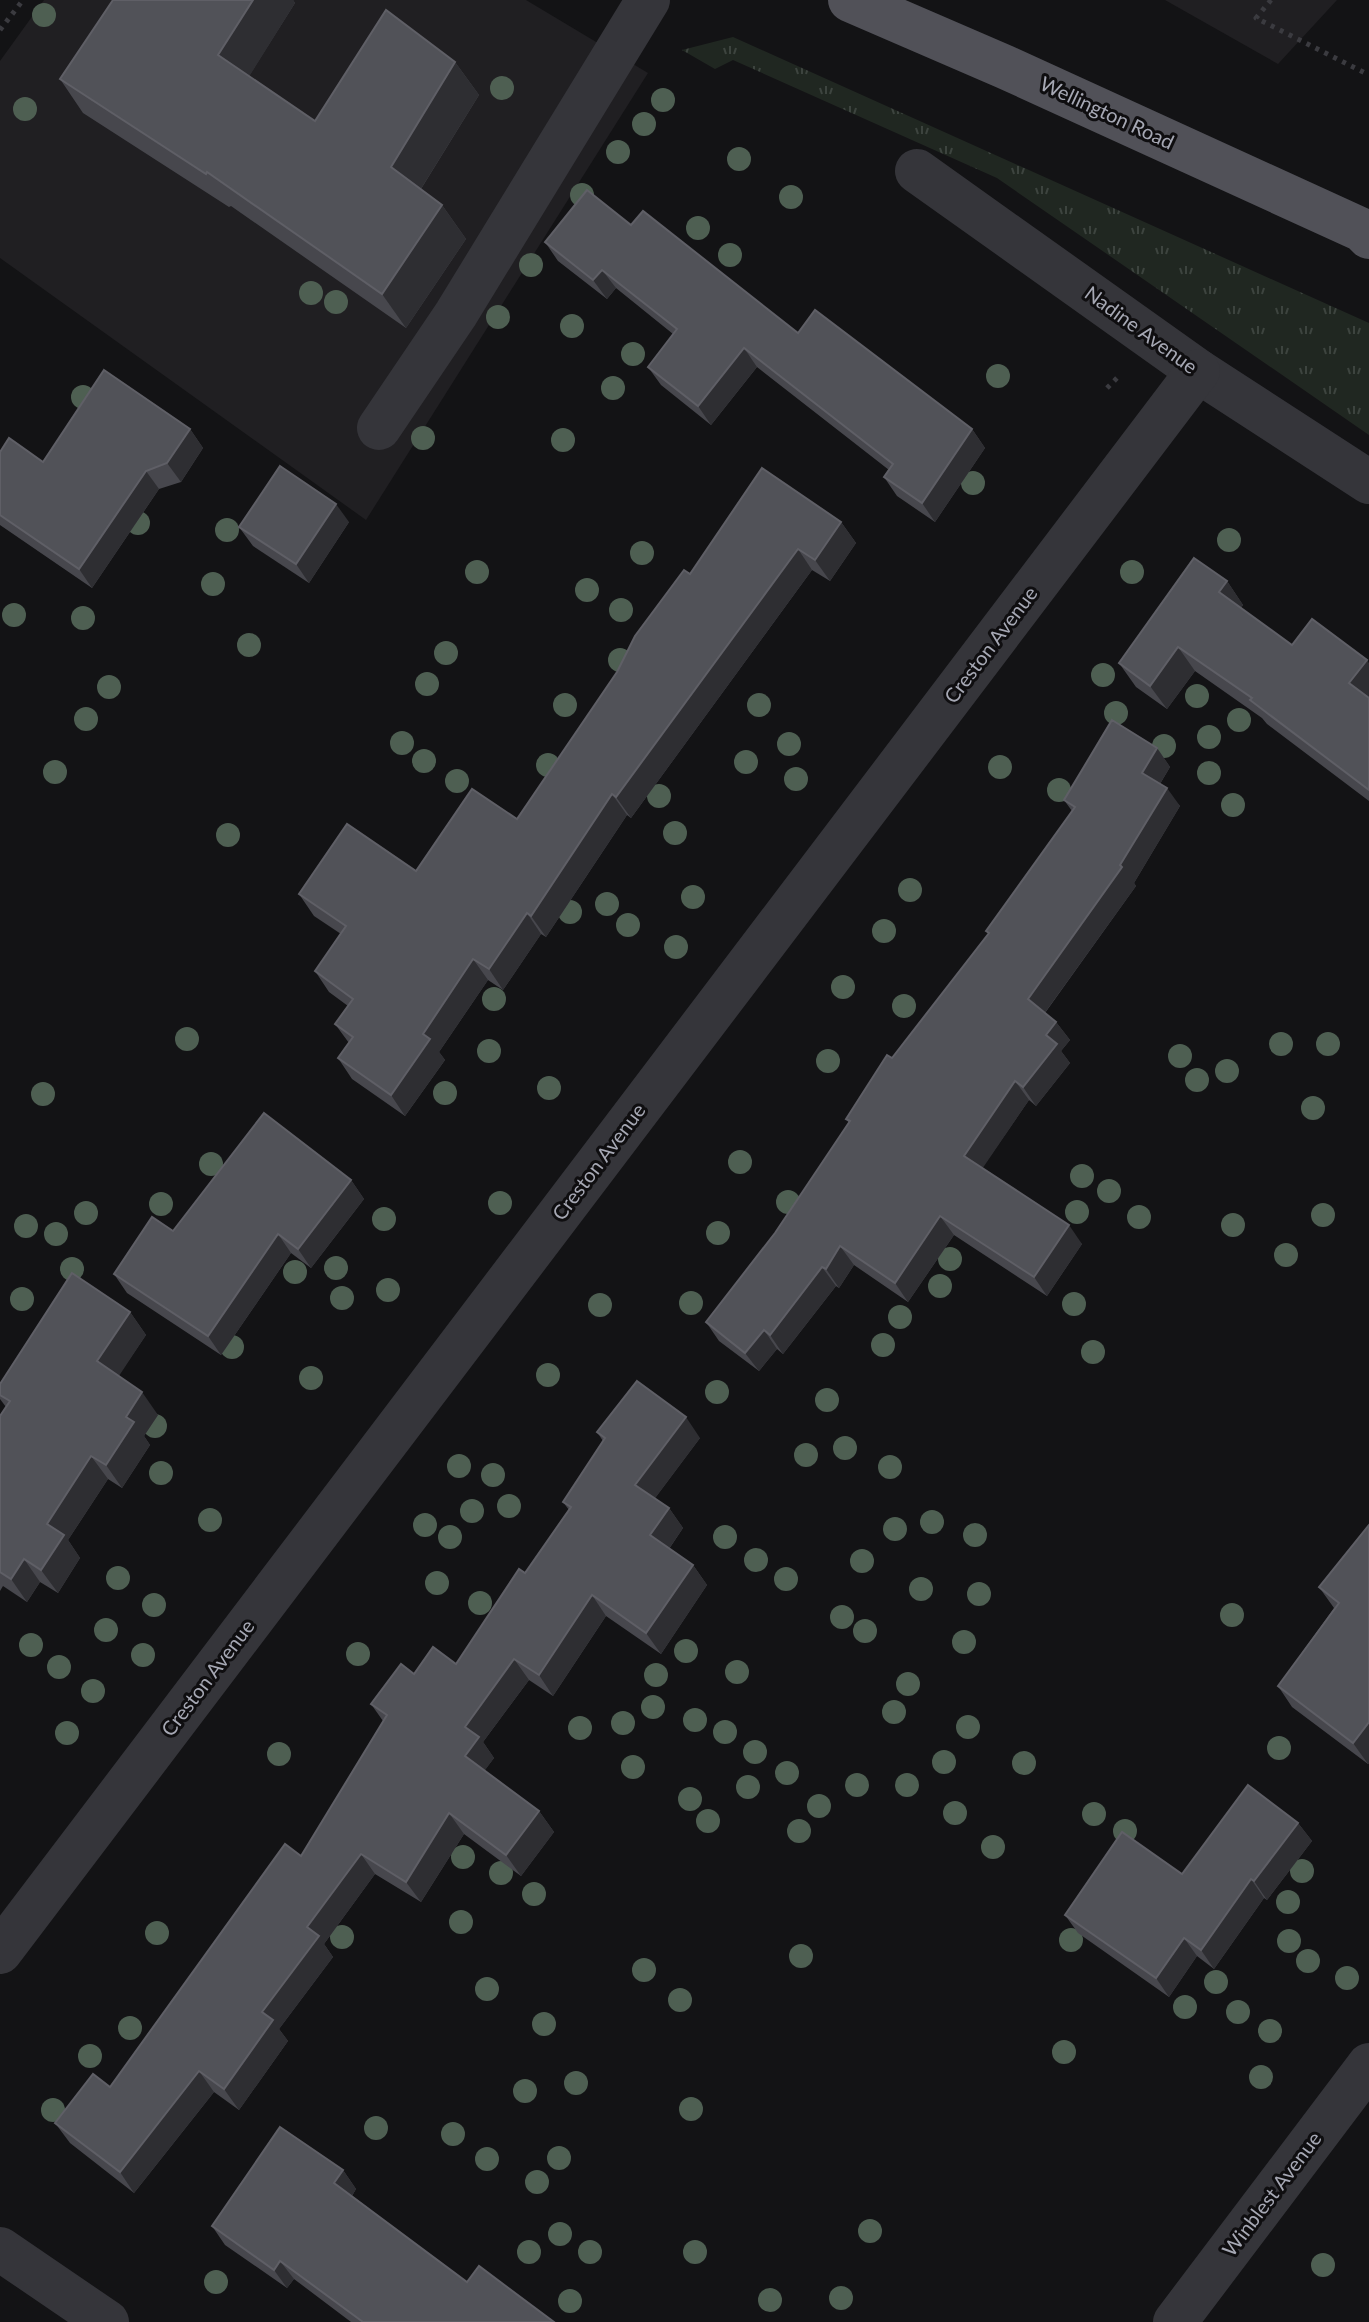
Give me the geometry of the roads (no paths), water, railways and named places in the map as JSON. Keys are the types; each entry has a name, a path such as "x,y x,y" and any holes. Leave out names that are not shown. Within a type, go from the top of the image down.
{"main road":[{"name":"Wellington Road","path":"850,0 1367,226"}],"street":[{"path":"379,428 456,314 648,0"},
{"name":"Nadine Avenue","path":"917,171 1198,371 1369,482"},
{"name":"Creston Avenue","path":"0,1952 1198,371"},
{"name":"Winblest Avenue","path":"1175,2322 1369,2065"},
{"path":"0,2249 107,2322"}]}
